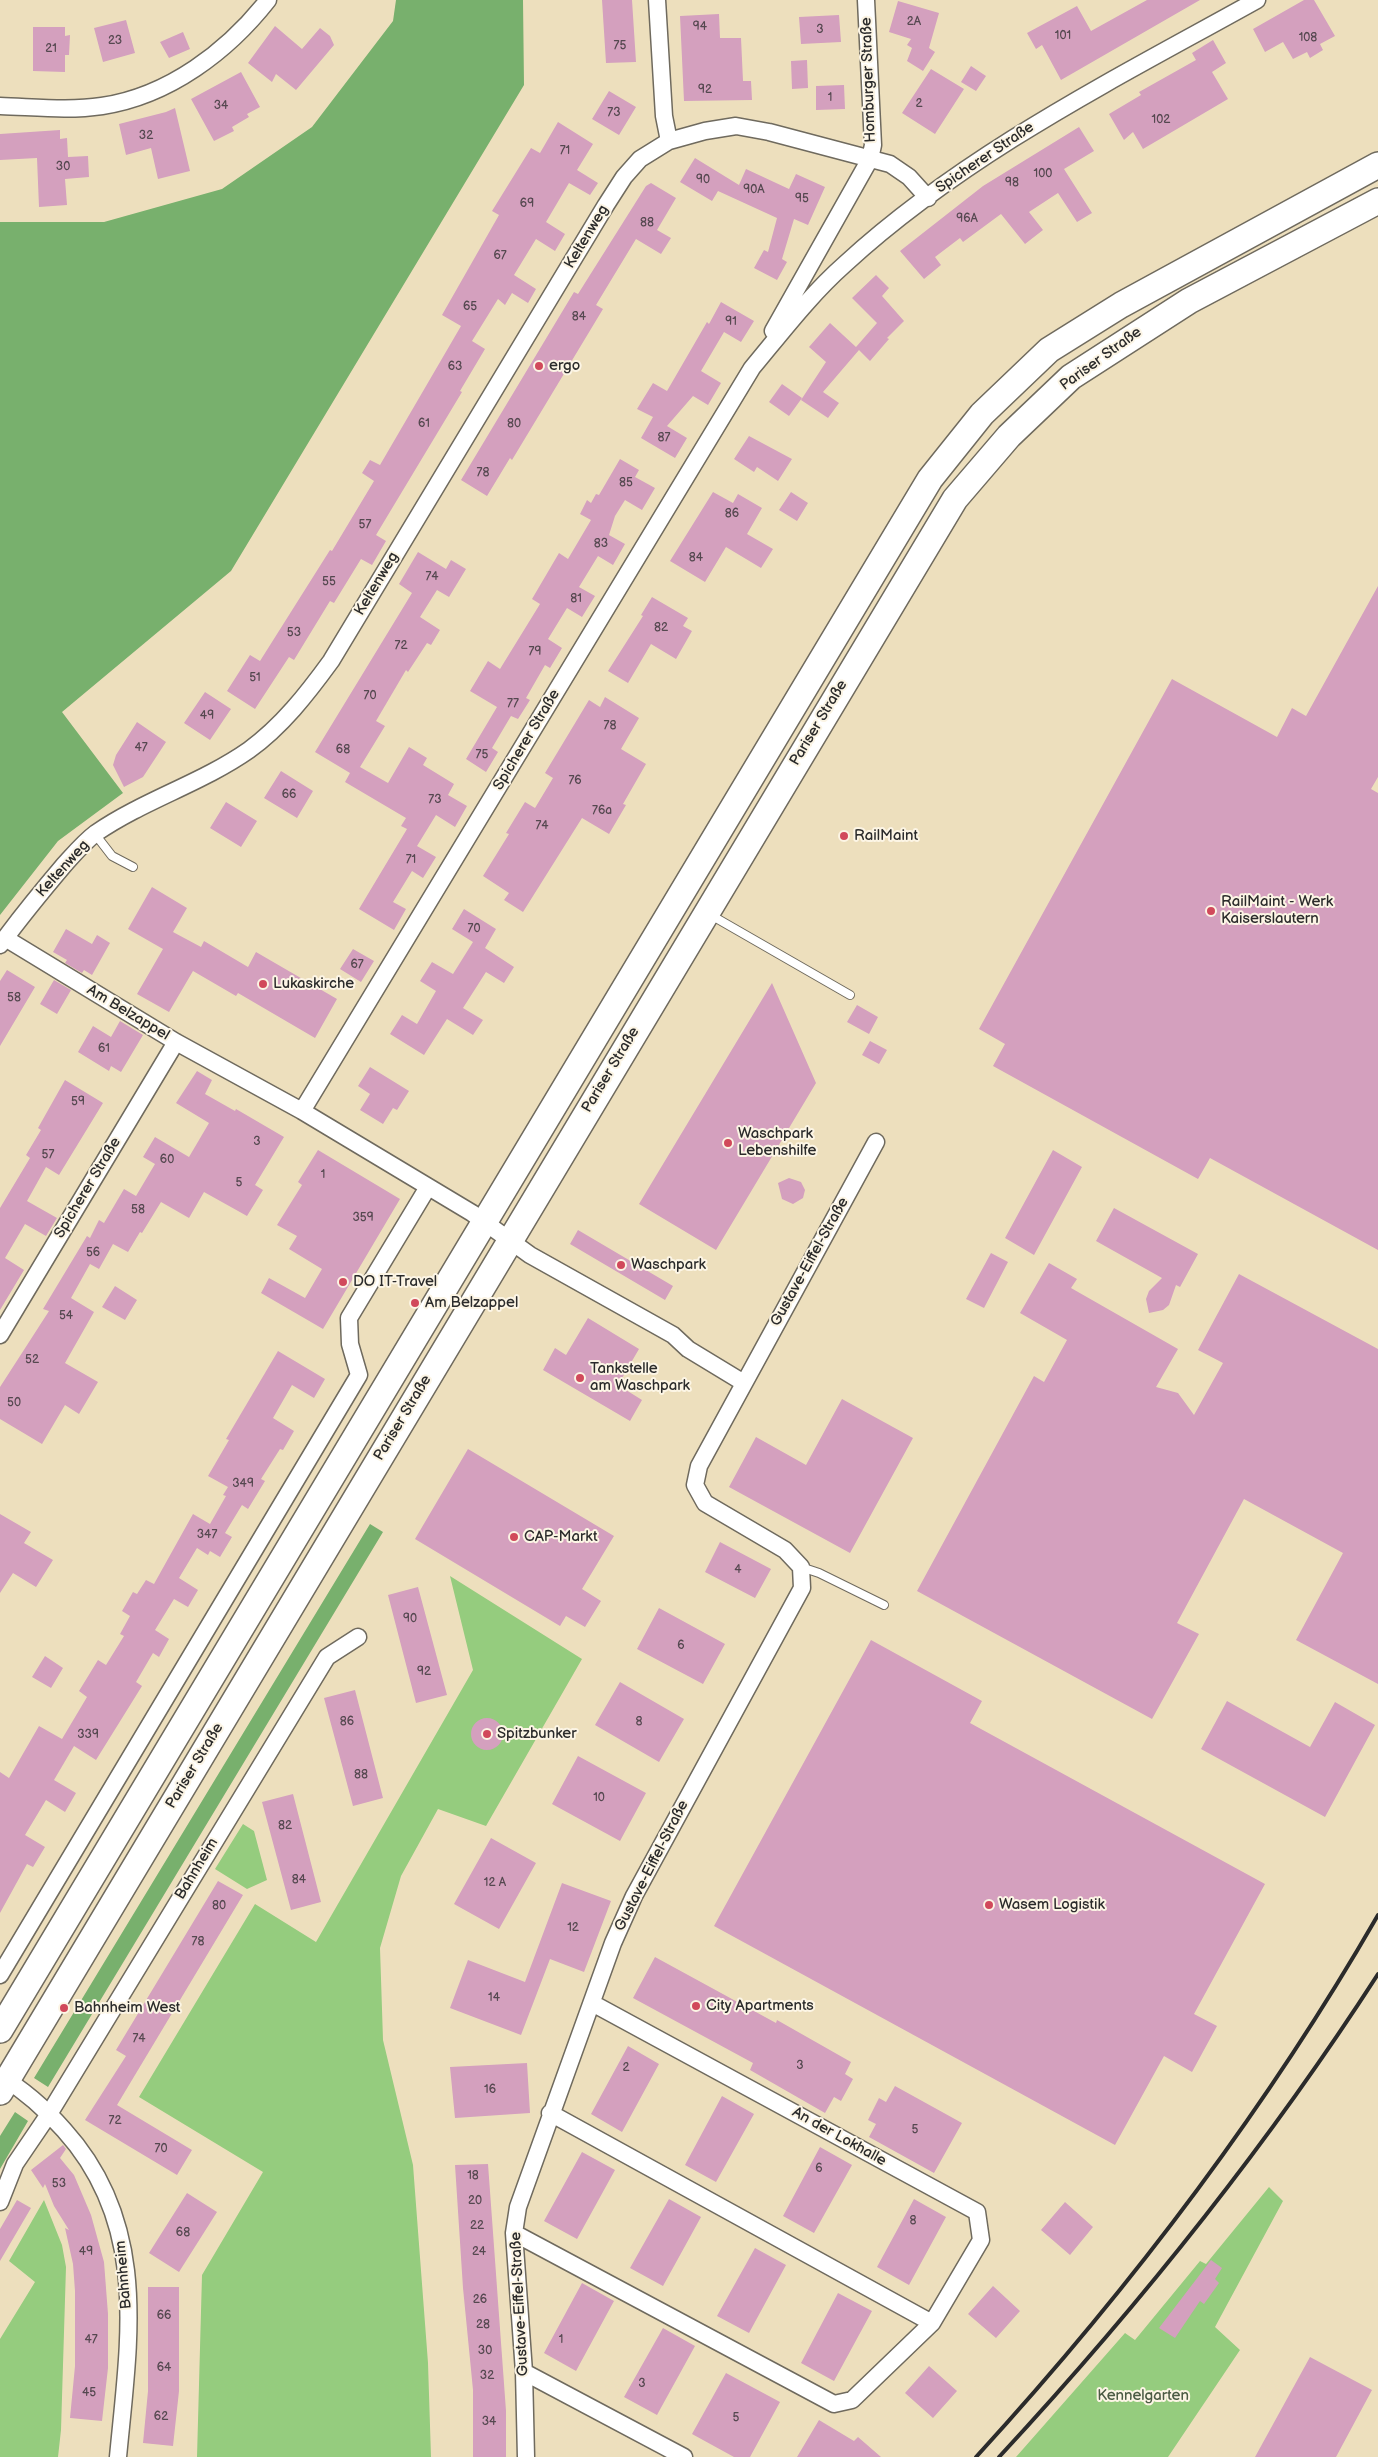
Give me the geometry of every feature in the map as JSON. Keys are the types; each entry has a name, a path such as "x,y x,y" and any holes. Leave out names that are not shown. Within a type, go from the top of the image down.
{"main road":[{"name":"Pariser Straße","path":"0,2030 930,479 982,414 1049,350 1113,310 1378,165"},
{"name":"Pariser Straße","path":"2,2082 955,498 1010,436 1071,377 1141,330 1190,301 1378,201"}],"street":[{"path":"0,106 59,109 103,106 150,91 198,67 226,47 249,25 268,0"},
{"path":"657,0 664,116 669,141"},
{"name":"Homburger Straße","path":"866,0 872,145 870,159"},
{"name":"Spicherer Straße","path":"752,368 811,298 844,264 928,198 1028,128 1257,0"},
{"name":"Keltenweg","path":"3,941 49,883 95,834 155,800 221,767 249,749 277,727 306,695 331,661 624,177 640,159 669,141 705,131 736,126 769,132 890,164 910,177 928,198"},
{"name":"Spicherer Straße","path":"302,1112 752,368 859,183 870,159"},
{"name":"Am Belzappel","path":"3,941 176,1042 302,1112 484,1220 509,1240"},
{"name":"Spicherer Straße","path":"0,1335 176,1042"},
{"name":"Gustave-Eiffel-Straße","path":"526,2457 524,2372 514,2233 518,2207 550,2113 613,1943 634,1896 802,1588 801,1568 785,1550 705,1503 695,1485 698,1466 876,1142"},
{"path":"0,1975 360,1375 350,1344 349,1318 428,1187"},
{"path":"509,1240 550,1266 672,1335 688,1349 744,1383"},
{"name":"Bahnheim","path":"49,2114 327,1657 358,1638"},
{"name":"An der Lokhalle","path":"514,2233 834,2404 852,2400 932,2323 981,2240 977,2212 592,2002"},
{"name":"Bahnheim","path":"2,2082 49,2114 75,2142 102,2182 120,2231 128,2287 128,2361 118,2457"},
{"path":"550,2113 932,2323"},
{"path":"0,2202 15,2164 49,2114"},
{"path":"524,2372 684,2457"}],"lane":[{"path":"95,834 112,856 133,867"},
{"path":"705,912 850,995"},
{"path":"801,1568 820,1572 884,1606"}],"green space":[{"path":"396,0 523,0 524,85 231,571 62,712 123,793 58,841 0,915 0,222 104,222 222,189 312,127 393,21"},
{"path":"370,1524 383,1532 48,2087 34,2078"},
{"path":"450,1576 582,1659 486,1826 438,1809 401,1876 380,1948 383,2040 413,2165 428,2363 431,2457 197,2457 202,2275 263,2172 139,2097 255,1904 316,1942 473,1670"},
{"path":"243,1824 254,1831 267,1880 247,1889 215,1869"},
{"path":"15,2112 28,2121 0,2169 0,2136"},
{"name":"Kennelgarten","path":"1269,2187 1283,2201 1215,2327 1240,2350 1168,2457 1016,2457 1125,2333 1135,2340 1200,2261 1206,2264"},
{"path":"44,2200 62,2245 66,2267 61,2430 58,2457 0,2457 0,2339 35,2282 9,2261"}],"building":[{"path":"602,0 632,0 636,62 606,63"},
{"path":"1147,0 1200,0 1061,80 1042,45 1036,49 1027,33 1077,6 1091,31"},
{"path":"1304,0 1314,0 1335,36 1320,44 1323,50 1310,58 1307,52 1293,59 1283,42 1265,52 1253,29"},
{"path":"898,1 939,13 929,48 935,52 923,71 907,61 912,48 907,45 911,39 889,32"},
{"path":"719,14 720,38 741,38 743,81 751,81 752,100 684,101 680,16"},
{"path":"839,15 841,42 801,44 799,17"},
{"path":"126,20 135,53 103,62 94,28"},
{"path":"275,26 302,49 320,28 330,36 334,45 296,90 276,74 272,82 248,63"},
{"path":"33,27 65,27 65,36 70,35 69,55 65,55 65,72 33,71"},
{"path":"183,32 190,49 169,58 160,42"},
{"path":"1213,40 1226,63 1212,72 1228,99 1143,149 1133,132 1124,140 1109,114 1141,95 1139,92 1196,60 1192,53"},
{"path":"807,60 808,88 792,89 791,61"},
{"path":"971,66 986,76 976,91 961,82"},
{"path":"931,69 964,89 935,134 902,113"},
{"path":"241,72 260,107 247,114 249,117 232,127 234,131 214,141 191,99"},
{"path":"844,85 845,109 816,110 816,86"},
{"path":"609,91 636,107 619,135 592,119"},
{"path":"175,108 190,171 158,179 151,148 126,155 119,124"},
{"path":"558,122 593,144 577,170 598,183 590,195 569,183 546,222 565,234 555,251 536,239 514,275 536,289 528,303 512,293 505,305 498,299 472,341 485,349 460,391 462,392 376,535 386,541 372,565 361,559 334,603 330,601 294,660 289,657 255,709 227,691 250,655 260,661 330,550 332,551 374,481 362,473 370,460 380,465 461,326 442,315 499,215 492,211 531,148 540,153"},
{"path":"1079,127 1094,151 1064,169 1092,213 1077,222 1058,193 1029,212 1043,230 1025,244 1001,214 963,242 960,238 935,257 941,265 924,279 900,251 983,186"},
{"path":"60,130 60,139 67,138 68,157 88,156 89,177 65,179 67,205 39,207 37,158 0,160 0,134"},
{"path":"695,158 739,185 746,169 789,189 796,174 825,187 808,225 794,219 782,259 787,262 777,280 754,268 764,250 768,252 777,218 718,191 712,201 680,182"},
{"path":"651,183 676,198 657,230 671,238 661,254 636,239 596,305 603,309 512,460 510,458 487,496 461,480 574,292 578,294 646,186"},
{"path":"876,275 889,288 882,296 904,321 887,338 889,339 870,361 859,350 823,392 839,403 828,418 801,400 826,362 809,347 830,323 856,347 877,323 852,298"},
{"path":"721,302 754,321 741,342 724,332 701,371 721,383 708,405 693,396 667,426 687,438 675,458 641,438 653,417 637,409 653,383 667,391 707,322 709,324"},
{"path":"782,384 802,398 789,416 769,402"},
{"path":"749,436 792,459 778,481 757,467 754,472 734,459"},
{"path":"620,459 639,470 635,477 655,488 642,510 625,500 615,516 609,535 625,544 613,565 598,556 579,587 595,596 582,617 567,608 548,639 562,648 550,668 545,665 526,698 530,700 518,719 511,716 492,748 498,752 486,772 466,759 497,707 470,691 488,661 500,669 540,604 532,599 559,553 568,559 591,520 580,514 587,500 591,503 596,494 599,495"},
{"path":"713,492 733,503 738,494 762,508 747,534 773,549 761,568 726,547 705,582 670,561"},
{"path":"791,492 808,503 797,521 779,510"},
{"path":"418,552 446,569 451,560 466,569 449,597 437,590 420,617 440,630 431,645 427,643 408,672 406,670 376,721 385,726 360,767 388,783 409,747 427,758 423,765 454,784 448,795 467,806 455,827 436,815 417,846 436,857 423,878 412,871 393,902 406,909 394,930 359,909 407,829 401,826 406,818 345,782 350,773 315,752 412,593 399,584"},
{"name":"RailMaint - Werk Kaiserslautern","path":"1378,586 1378,777 1371,789 1378,793 1378,1250 1210,1158 1198,1179 993,1066 1005,1044 979,1029 1172,679 1277,737 1292,708 1306,716"},
{"path":"652,597 688,618 683,626 692,631 676,659 651,644 628,683 608,671 643,616 641,615"},
{"path":"205,692 231,709 210,740 184,723"},
{"path":"605,697 639,718 621,749 646,764 623,804 626,805 609,834 582,818 523,912 504,900 509,893 483,876 509,834 506,833 525,802 535,808 553,778 545,773 589,700 600,707"},
{"path":"137,722 166,742 143,777 124,787 113,765 116,755"},
{"path":"281,771 313,791 297,818 264,798"},
{"path":"226,802 257,821 241,847 210,828"},
{"path":"152,887 187,908 173,932 201,947 204,941 248,967 256,952 337,999 315,1038 238,993 236,996 193,971 169,1012 137,994 163,949 128,929"},
{"path":"464,909 496,929 485,948 514,967 504,983 486,972 463,1008 483,1020 473,1035 447,1019 424,1055 390,1034 402,1015 417,1024 436,991 420,981 432,962 453,974 473,942 452,929"},
{"path":"66,929 92,944 97,935 110,943 92,975 84,970 82,973 65,963 67,960 53,952"},
{"path":"353,949 374,961 361,982 340,969"},
{"path":"7,970 35,987 0,1046 0,981"},
{"path":"54,980 71,990 57,1014 40,1004"},
{"name":"Waschpark Lebenshilfe","path":"772,983 816,1083 716,1250 639,1204"},
{"path":"857,1005 878,1017 869,1034 847,1022"},
{"path":"120,1021 143,1035 121,1072 111,1066 109,1071 78,1052 93,1026 111,1037"},
{"path":"870,1041 887,1050 879,1064 862,1055"},
{"path":"370,1067 409,1091 397,1110 393,1108 383,1124 360,1110 370,1094 358,1086"},
{"path":"197,1071 212,1080 205,1094 235,1111 236,1109 284,1137 255,1185 263,1190 247,1216 204,1192 189,1218 161,1202 128,1252 113,1244 99,1269 90,1264 71,1298 94,1312 65,1363 98,1382 79,1414 65,1405 42,1444 0,1419 0,1387 49,1311 43,1309 87,1236 90,1238 99,1220 104,1223 124,1189 136,1196 155,1164 143,1157 155,1137 189,1157 209,1123 176,1103"},
{"path":"65,1080 103,1103 59,1175 46,1167 27,1201 57,1218 46,1236 25,1224 5,1258 24,1270 0,1310 0,1208 30,1158 26,1155 41,1130 38,1128"},
{"path":"318,1150 400,1199 323,1329 261,1293 269,1278 305,1298 322,1269 289,1249 297,1236 277,1225 302,1185 298,1182"},
{"path":"1053,1150 1082,1167 1034,1255 1005,1238"},
{"path":"789,1178 801,1182 805,1190 803,1198 793,1204 782,1199 778,1183"},
{"path":"1114,1208 1198,1254 1180,1287 1176,1285 1169,1305 1163,1310 1149,1313 1146,1299 1149,1291 1162,1278 1096,1241"},
{"name":"Waschpark","path":"578,1230 673,1286 665,1300 570,1244"},
{"path":"991,1253 1008,1262 984,1308 966,1299"},
{"path":"1049,1263 1077,1279 1071,1288 1178,1349 1156,1387 1178,1393 1194,1415 1223,1363 1198,1350 1239,1274 1378,1349 1378,1684 1296,1640 1343,1553 1244,1499 1177,1623 1199,1634 1152,1719 917,1591 1034,1376 1044,1382 1067,1340 1020,1313"},
{"path":"115,1286 137,1300 125,1320 102,1307"},
{"path":"588,1318 639,1349 618,1385 642,1400 630,1421 543,1370 555,1348 566,1355"},
{"path":"278,1351 325,1379 314,1398 292,1385 273,1418 294,1431 283,1450 280,1449 261,1479 265,1481 248,1509 242,1505 225,1533 232,1537 220,1557 210,1551 208,1555 197,1548 179,1578 198,1590 188,1607 174,1599 155,1630 169,1639 159,1657 153,1653 136,1682 142,1686 96,1760 74,1746 54,1780 76,1793 65,1812 46,1800 25,1835 45,1847 33,1867 27,1864 0,1913 0,1772 9,1778 39,1726 62,1739 87,1697 79,1691 98,1660 106,1665 124,1636 120,1634 130,1616 122,1611 133,1592 137,1594 146,1580 154,1584 193,1514 210,1524 226,1496 223,1495 228,1487 208,1476 229,1440 226,1439"},
{"path":"842,1399 913,1438 850,1553 729,1487 756,1437 806,1465"},
{"name":"CAP-Markt","path":"468,1449 614,1536 582,1589 601,1601 585,1627 566,1616 560,1626 415,1539"},
{"path":"0,1514 31,1532 24,1543 53,1560 36,1587 13,1573 0,1593"},
{"path":"720,1542 771,1569 755,1598 705,1572"},
{"path":"418,1587 447,1695 416,1703 388,1595"},
{"path":"659,1608 725,1644 703,1684 637,1649"},
{"name":"Wasem Logistik","path":"871,1640 982,1701 970,1723 1265,1884 1194,2014 1217,2026 1192,2072 1164,2056 1115,2145 714,1926"},
{"path":"45,1656 63,1668 51,1688 32,1677"},
{"path":"620,1682 684,1719 659,1762 595,1725"},
{"path":"355,1690 383,1798 353,1806 324,1698"},
{"path":"1227,1701 1310,1747 1335,1702 1375,1725 1325,1817 1201,1749"},
{"name":"Spitzbunker","path":"487,1718 493,1719 498,1723 502,1728 502,1740 498,1745 493,1749 487,1750 481,1749 476,1745 472,1740 471,1734 472,1728 476,1723 481,1719"},
{"path":"578,1756 646,1793 620,1841 552,1804"},
{"path":"293,1794 321,1902 291,1910 262,1802"},
{"path":"491,1838 536,1863 499,1929 454,1904"},
{"path":"218,1881 243,1895 117,2105 192,2150 177,2175 85,2120 126,2056 116,2050"},
{"path":"562,1883 611,1901 584,1972 550,1959 521,2035 450,2008 468,1960 525,1982"},
{"path":"655,1957 776,2023 777,2020 851,2062 845,2074 853,2079 841,2101 834,2097 825,2113 750,2070 753,2063 633,1998"},
{"path":"628,2046 659,2064 622,2132 591,2114"},
{"path":"527,2063 530,2113 455,2118 450,2067"},
{"path":"895,2086 962,2123 934,2173 869,2137 876,2124 868,2120 879,2098 886,2102"},
{"path":"722,2096 754,2114 716,2182 685,2165"},
{"path":"63,2145 66,2149 60,2158 74,2175 91,2215 104,2262 108,2314 108,2368 102,2421 70,2418 75,2366 75,2291 73,2264 65,2228 69,2230 54,2206 45,2184 43,2188 31,2170"},
{"path":"820,2147 852,2165 814,2233 783,2216"},
{"path":"582,2152 615,2170 577,2239 544,2221"},
{"path":"488,2164 506,2411 506,2457 473,2457 473,2390 463,2288 455,2165"},
{"path":"187,2193 217,2212 179,2272 149,2253"},
{"path":"669,2199 701,2217 663,2286 630,2268"},
{"path":"914,2199 946,2217 909,2285 877,2267"},
{"path":"17,2200 31,2208 0,2261 0,2229"},
{"path":"1065,2202 1093,2227 1070,2255 1041,2230"},
{"path":"755,2248 786,2265 749,2333 717,2316"},
{"path":"1211,2260 1222,2268 1215,2279 1219,2283 1204,2304 1200,2301 1175,2338 1159,2328"},
{"path":"582,2283 614,2301 576,2371 544,2353"},
{"path":"993,2286 1020,2311 996,2338 968,2314"},
{"path":"148,2287 179,2287 179,2391 173,2446 143,2443 148,2391"},
{"path":"838,2293 872,2311 834,2381 801,2363"},
{"path":"663,2328 695,2346 657,2415 624,2397"},
{"path":"1310,2357 1372,2390 1336,2457 1255,2457"},
{"path":"929,2366 957,2391 933,2418 905,2393"},
{"path":"726,2373 780,2402 750,2457 734,2457 692,2434"},
{"path":"819,2420 854,2441 858,2437 881,2457 797,2457"}],"railway":[{"path":"976,2457 1088,2329 1192,2197 1289,2060 1378,1915"},
{"path":"999,2457 1151,2284 1199,2224 1292,2101 1378,1974"}],"place":[{"name":"ergo","path":"539,366"},
{"name":"RailMaint","path":"844,836"},
{"name":"RailMaint - Werk Kaiserslautern","path":"1211,911"},
{"name":"Lukaskirche","path":"263,984"},
{"name":"Waschpark Lebenshilfe","path":"728,1143"},
{"name":"Waschpark","path":"621,1265"},
{"name":"DO IT-Travel","path":"343,1282"},
{"name":"Am Belzappel","path":"415,1303"},
{"name":"Tankstelle am Waschpark","path":"580,1378"},
{"name":"CAP-Markt","path":"514,1537"},
{"name":"Spitzbunker","path":"487,1734"},
{"name":"Wasem Logistik","path":"989,1905"},
{"name":"City Apartments","path":"696,2006"},
{"name":"Bahnheim West","path":"64,2008"}]}
